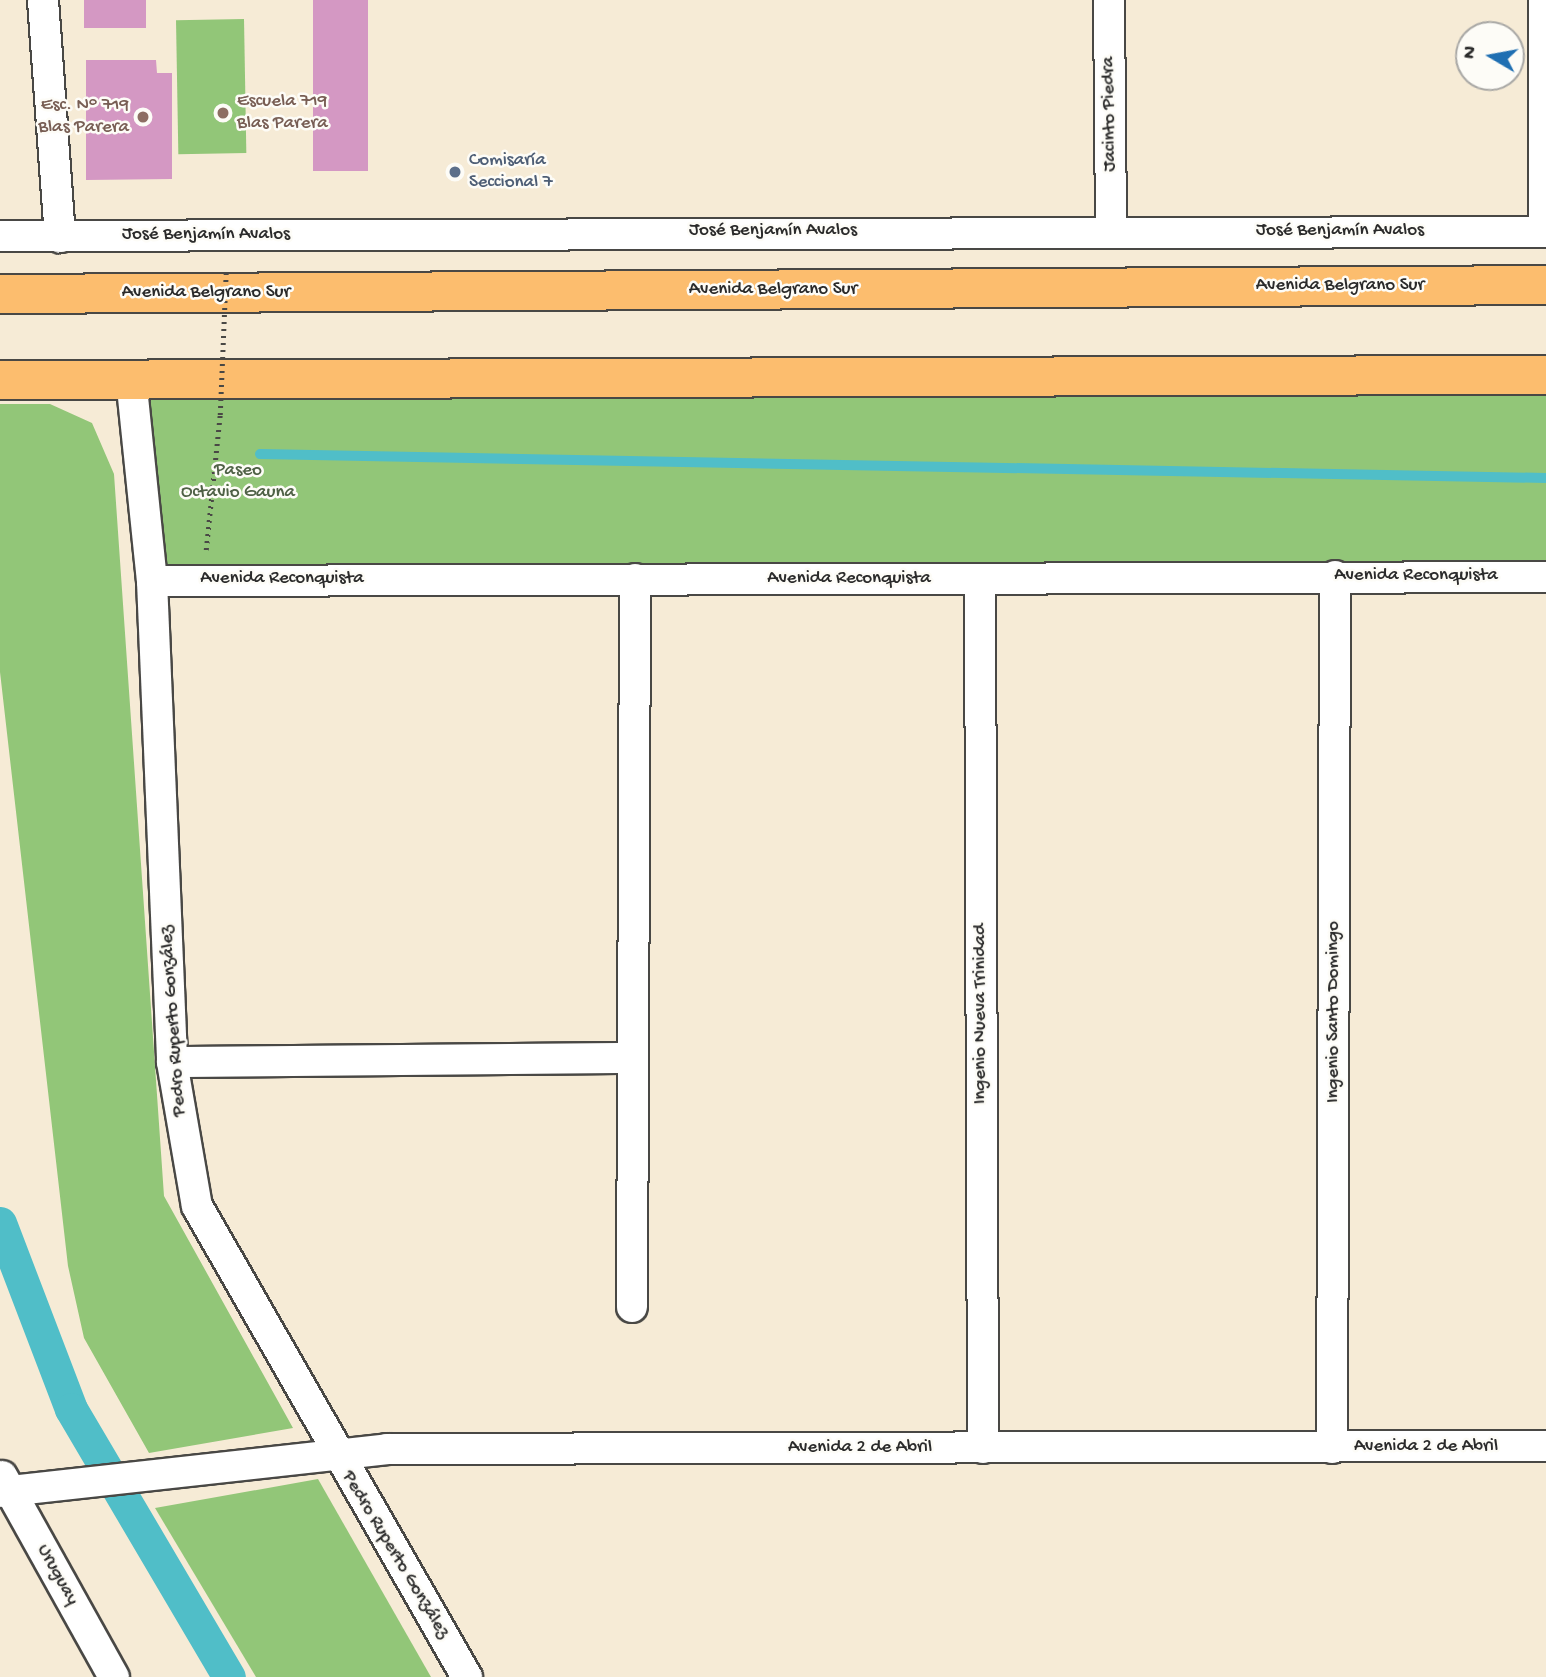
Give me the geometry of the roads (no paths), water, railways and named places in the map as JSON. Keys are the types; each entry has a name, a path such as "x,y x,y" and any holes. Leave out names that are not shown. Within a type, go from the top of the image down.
{"highway":[{"name":"Avenida Belgrano Sur","path":"0,294 1546,285"},
{"path":"0,380 1546,374"}],"street":[{"path":"43,0 60,237"},
{"name":"Jacinto Piedra","path":"1109,0 1111,229"},
{"path":"1544,0 1545,232"},
{"name":"José Benjamín Avalos","path":"0,236 1111,229 1545,232"},
{"name":"Pedro Ruperto González","path":"131,378 152,581 172,1062 197,1206 334,1453 467,1677"},
{"name":"Ingenio Santo Domingo","path":"1332,1448 1335,576"},
{"name":"Avenida Reconquista","path":"152,581 202,578 980,579 1546,576"},
{"path":"632,1307 635,579"},
{"name":"Ingenio Nueva Trinidad","path":"980,579 983,1448"},
{"path":"172,1062 631,1058"},
{"name":"Avenida 2 de Abril","path":"4,1485 83,1486 334,1453 1546,1446"},
{"name":"Uruguay","path":"4,1485 114,1677"}],"waterway":[{"path":"260,454 1546,478"},
{"path":"0,1223 71,1409 229,1677"}],"place":[{"name":"Escuela 719 Blas Parera","path":"223,113"},
{"name":"Esc. N° 719 Blas Parera","path":"143,117"},
{"name":"Comisaría Seccional 7","path":"455,172"}],"park label":[{"name":"Paseo Octavio Gauna","path":"238,482"}]}
